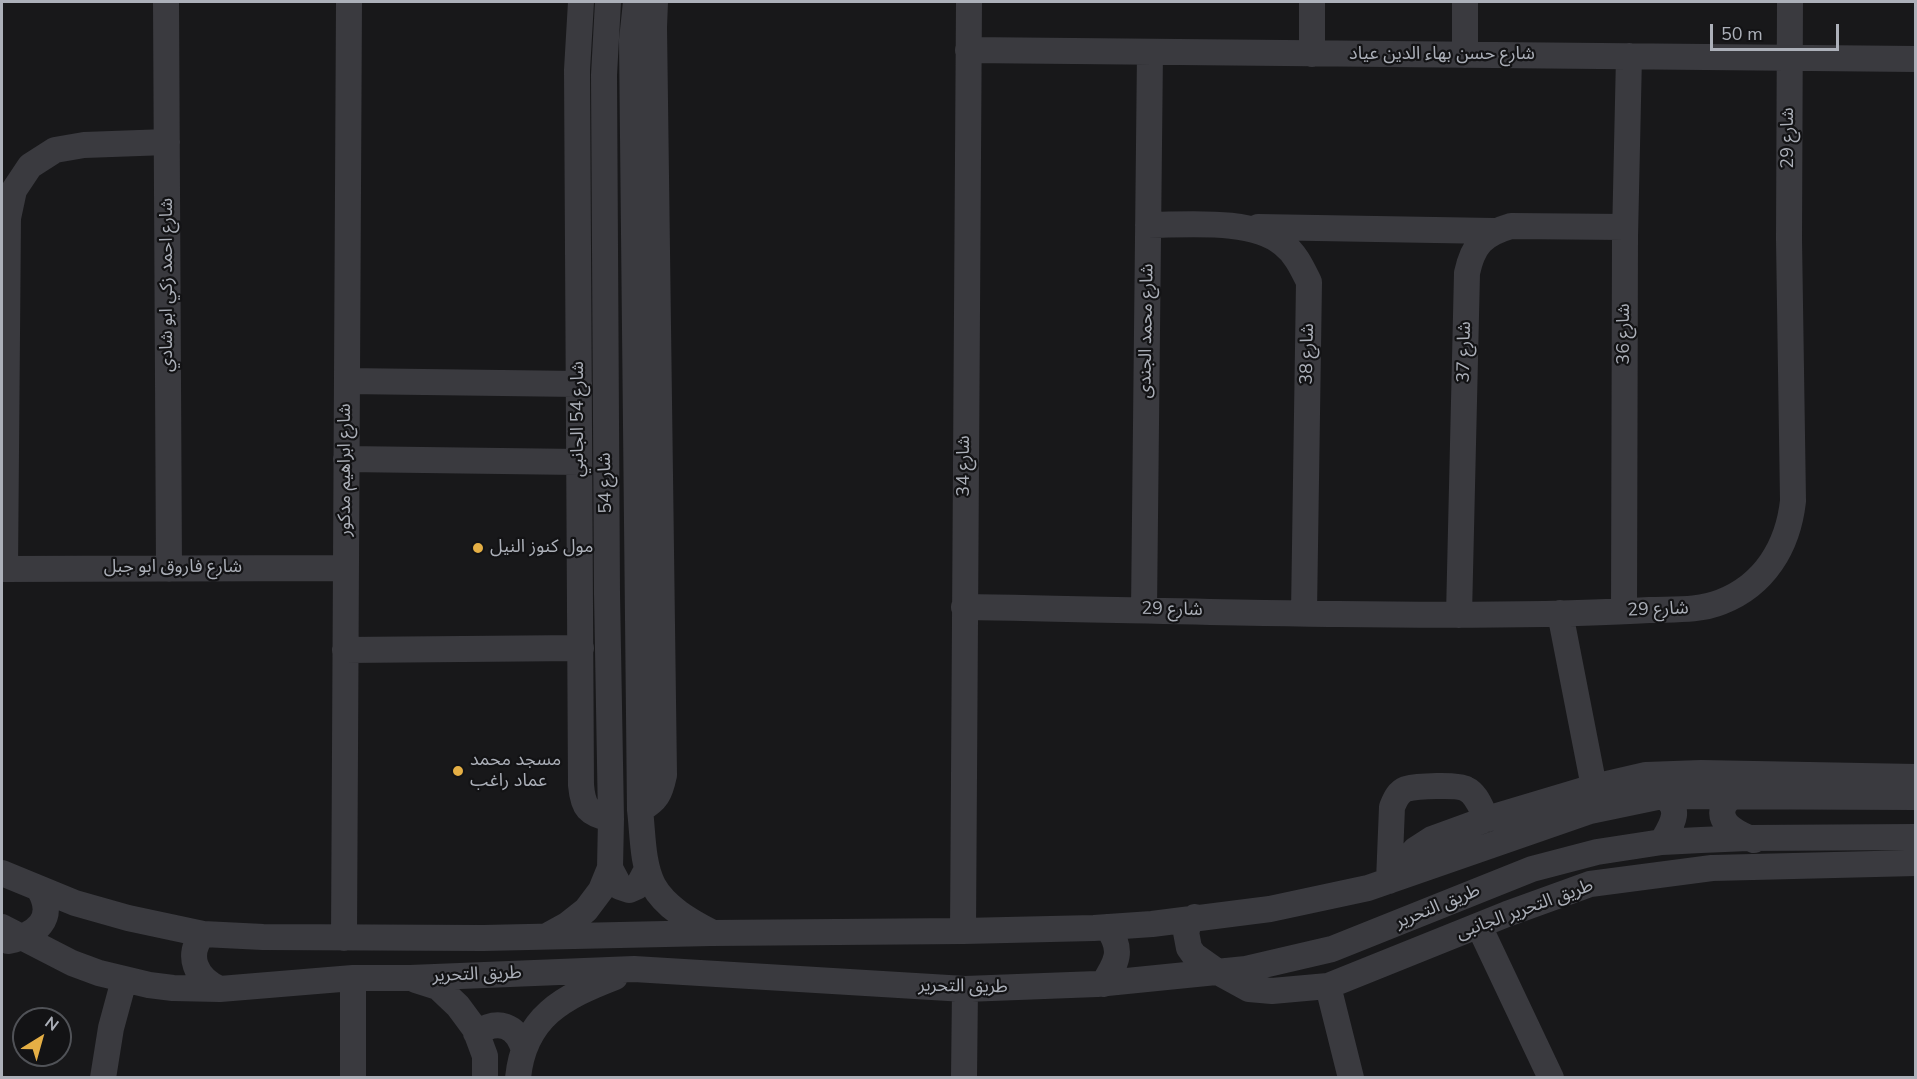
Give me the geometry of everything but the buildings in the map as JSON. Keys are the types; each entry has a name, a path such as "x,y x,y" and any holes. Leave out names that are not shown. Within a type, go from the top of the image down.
{"street":[{"name":"شارع احمد زكي ابو شادي","path":"166,2 169,568"},
{"name":"شارع ابراهيم مدكور","path":"344,938 349,2"},
{"name":"شارع 54 الجانبي","path":"581,2 577,70 579,593 583,802 594,815 611,819"},
{"name":"شارع 54","path":"546,936 567,925 586,910 601,890 610,868 604,75 608,2"},
{"name":"شارع 54","path":"636,2 632,40 640,810 647,869 654,886 670,905 688,920 711,933"},
{"path":"640,810 654,801 661,789 664,775 654,27 656,2"},
{"name":"شارع 34","path":"963,931 969,2"},
{"path":"1312,2 1312,54"},
{"path":"1465,2 1465,55"},
{"name":"شارع 29","path":"964,607 1459,615 1697,608 1720,603 1741,592 1759,578 1774,560 1791,520 1793,501 1789,239 1790,2"},
{"name":"شارع حسن بهاء الدين عياد","path":"968,50 1916,59"},
{"name":"شارع محمد الجندى","path":"1144,610 1150,52"},
{"name":"شارع 36","path":"1624,611 1625,227 1629,56"},
{"path":"3,569 4,218 14,190 30,166 55,150 84,145 167,142"},
{"name":"شارع 38","path":"1148,225 1240,226 1263,231 1283,243 1299,261 1309,282 1304,612"},
{"path":"1240,226 1494,231 1511,226 1625,227"},
{"name":"شارع 37","path":"1459,615 1467,273 1471,256 1480,242 1494,231"},
{"path":"578,354 605,354"},
{"path":"347,381 579,384"},
{"path":"346,459 579,462"},
{"name":"شارع فاروق ابو جبل","path":"3,569 345,568"},
{"path":"579,593 607,593"},
{"path":"1560,613 1594,787"},
{"path":"345,650 581,648"},
{"path":"1389,881 1422,844 1487,819 1594,787 1646,775 1701,773 1862,786 1916,777"},
{"path":"1389,881 1392,807 1397,796 1406,789 1454,785 1465,787 1473,793 1487,819"},
{"name":"طريق التحرير","path":"2,873 75,903 128,918 203,934 264,937 546,936 1107,927 1152,924 1270,909 1368,888 1590,811 1662,796 1737,796 1862,786 1916,797"},
{"path":"1662,796 1670,802 1674,820 1662,842"},
{"path":"1737,796 1731,797 1726,802 1722,813 1726,824 1748,837 1823,866"},
{"name":"طريق التحرير","path":"8,936 99,973 124,980 173,988 220,989 353,978 410,978 634,969 965,989 1103,984 1255,967 1332,949 1532,869 1597,852 1662,842 1748,837 1916,837"},
{"name":"طريق التحرير الجانبى","path":"1194,917 1186,932 1189,948 1194,955 1218,972 1249,988 1272,991 1328,986 1507,914 1590,884 1712,868 1916,863"},
{"path":"610,868 620,886 629,890 638,886 647,869"},
{"path":"1507,914 1532,869"},
{"path":"8,936 36,930 44,917 45,902 39,889"},
{"path":"1479,926 1551,1077"},
{"path":"1103,984 1116,963 1118,955 1115,939 1107,927"},
{"path":"203,934 197,941 195,961 198,970 211,985 220,989"},
{"path":"518,1077 519,1062 528,1039 542,1019 560,1002 581,990 634,969"},
{"path":"353,978 353,1077"},
{"path":"410,978 438,987 458,1006 476,1033 485,1056 485,1077"},
{"path":"103,1077 111,1028 124,980"},
{"path":"1328,986 1351,1077"},
{"path":"964,1077 965,989"},
{"path":"476,1033 494,1024 503,1026 517,1035 524,1050"},
{"path":"86,1077 111,1028"}],"place":[{"name":"مول كنوز النيل","path":"478,548"},
{"name":"مسجد محمد عماد راغب","path":"458,771"}]}
